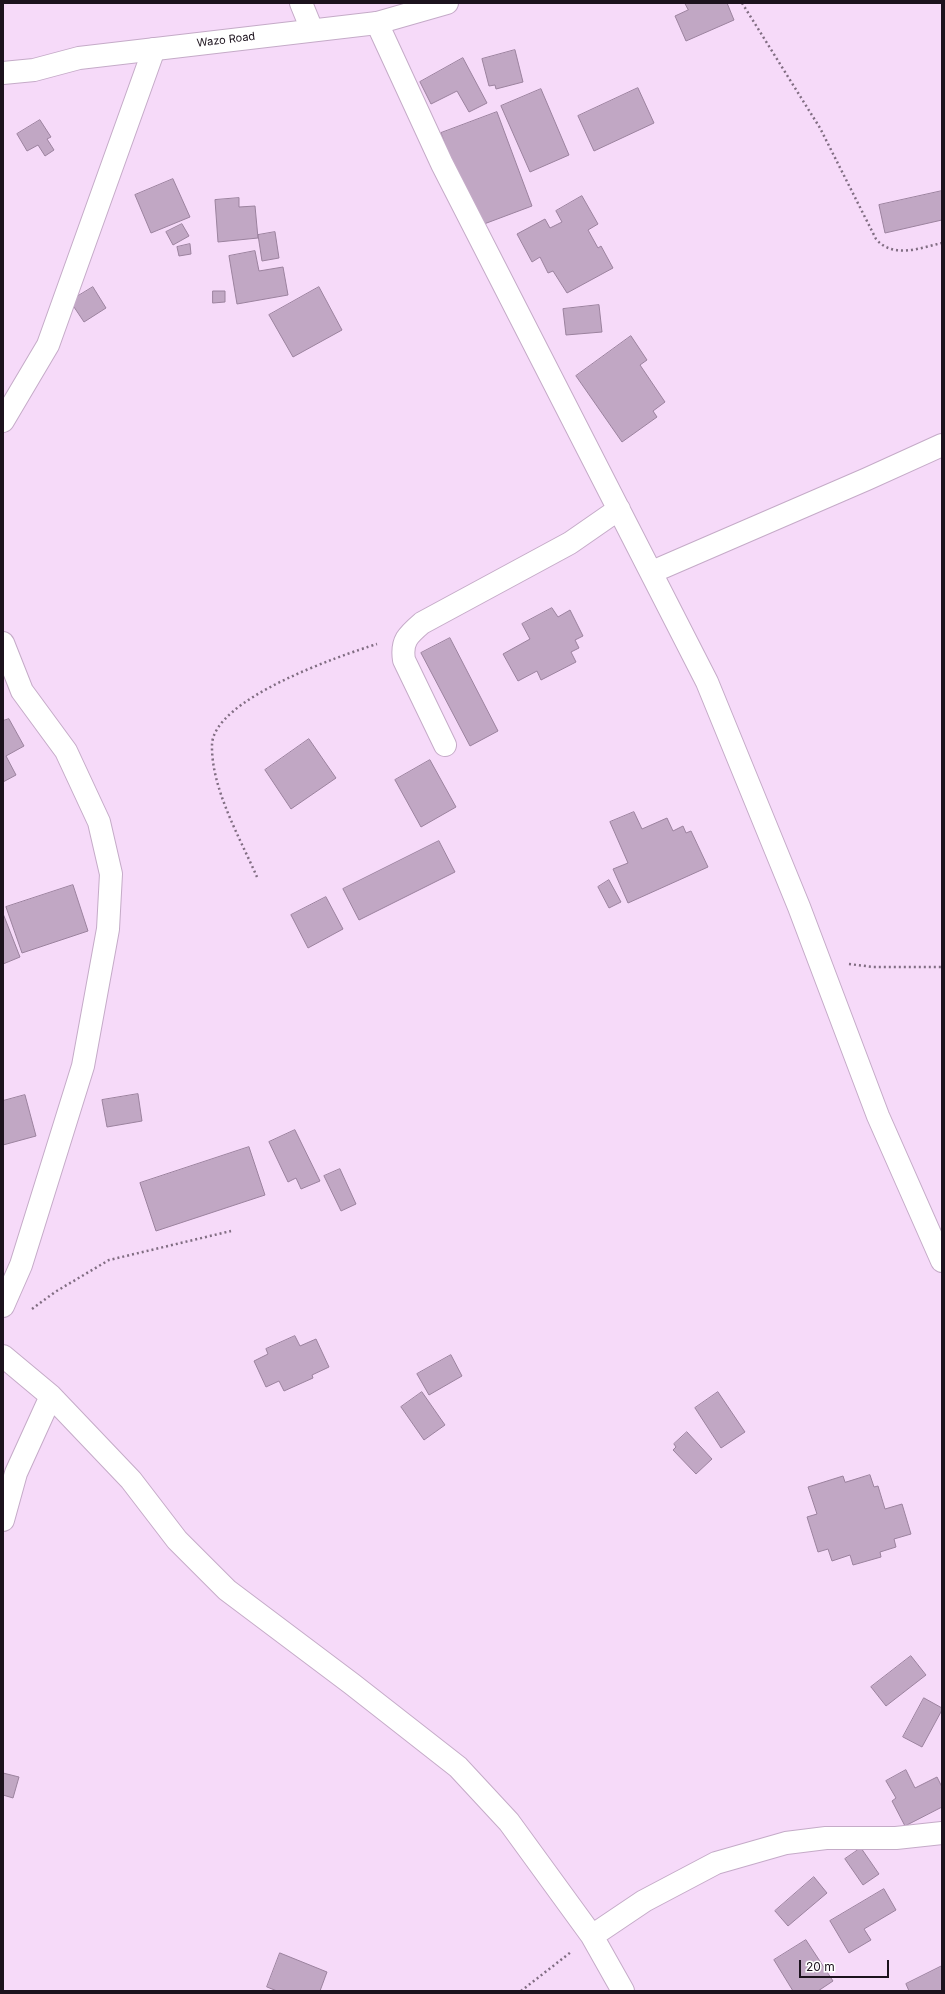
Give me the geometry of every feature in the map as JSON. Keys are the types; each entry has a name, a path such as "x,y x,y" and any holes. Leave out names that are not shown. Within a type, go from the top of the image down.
{"street":[{"path":"301,3 312,30"},
{"name":"Wazo Road","path":"3,73 34,70 79,58 377,23 447,3"},
{"path":"377,23 442,164 707,682 820,962 878,1116 942,1261"},
{"path":"3,421 48,346 154,49"},
{"path":"652,572 867,480 942,445"},
{"path":"445,745 404,660 402,650 408,636 422,623 570,543 619,509"},
{"path":"3,643 22,691 66,751 99,822 111,874 108,929 83,1066 21,1265 3,1306"},
{"path":"3,1356 51,1396 131,1480 177,1540 227,1590 352,1684 458,1767 509,1822 592,1936 623,1991"},
{"path":"3,1520 16,1473 51,1396"},
{"path":"592,1936 644,1901 716,1863 786,1843 826,1838 896,1838 942,1833"}],"path":[{"path":"742,3 820,128 876,239 884,246 899,251 942,243"},
{"path":"257,877 216,778 212,744 216,730 233,710 249,698 348,653 408,636"},
{"path":"820,962 873,967 942,967"},
{"path":"26,1314 55,1292 109,1260 231,1230"},
{"path":"521,1991 592,1936"}],"building":[{"path":"685,3 727,3 734,20 686,41 675,16 688,10"},
{"path":"515,50 523,82 496,89 495,85 489,86 482,59"},
{"path":"463,58 487,103 469,112 457,91 431,104 420,82"},
{"path":"638,88 654,123 594,151 578,116"},
{"path":"541,89 569,155 530,172 501,106"},
{"path":"497,112 532,206 476,227 441,133"},
{"path":"40,120 51,137 47,139 54,150 45,156 38,145 27,151 17,134"},
{"path":"173,179 190,217 151,233 135,195"},
{"path":"942,191 942,220 885,233 879,205"},
{"path":"582,196 598,224 588,230 598,248 601,246 613,268 567,293 553,271 548,273 540,257 532,262 517,234 545,219 550,228 562,222 556,211"},
{"path":"239,198 239,207 255,206 258,238 218,242 215,200"},
{"path":"182,224 189,236 173,245 166,232"},
{"path":"275,232 279,258 262,261 258,235"},
{"path":"190,244 191,254 179,256 177,247"},
{"path":"255,251 259,271 283,267 288,295 237,304 229,256"},
{"path":"93,287 106,308 84,322 70,301"},
{"path":"319,287 342,330 293,357 269,315"},
{"path":"213,291 225,291 225,302 213,303"},
{"path":"599,305 602,332 566,335 563,309"},
{"path":"631,336 647,360 640,365 665,402 653,411 657,417 622,442 576,376"},
{"path":"552,608 558,617 570,610 583,636 575,640 579,648 571,652 576,662 541,680 537,671 518,681 503,654 530,639 522,624"},
{"path":"450,638 498,731 470,746 421,653"},
{"path":"9,719 24,746 6,756 16,775 3,782 3,721"},
{"path":"309,739 336,778 291,809 265,770"},
{"path":"430,760 456,807 421,827 395,780"},
{"path":"634,812 642,829 667,818 673,831 683,826 686,833 691,831 708,867 628,903 613,869 628,863 610,822"},
{"path":"439,841 455,872 359,920 343,889"},
{"path":"609,880 621,902 609,908 598,887"},
{"path":"73,885 88,931 22,953 6,907"},
{"path":"326,897 343,929 308,948 291,915"},
{"path":"4,916 20,957 3,964 3,917"},
{"path":"138,1094 142,1121 107,1127 102,1100"},
{"path":"25,1095 36,1136 3,1145 3,1101"},
{"path":"295,1130 320,1181 301,1189 296,1178 288,1182 269,1142"},
{"path":"249,1147 265,1195 156,1231 140,1183"},
{"path":"340,1169 356,1204 341,1211 324,1176"},
{"path":"295,1336 300,1346 316,1339 329,1367 312,1375 313,1378 284,1391 279,1381 266,1387 254,1361 268,1354 266,1349"},
{"path":"451,1355 462,1376 429,1395 417,1374"},
{"path":"422,1392 445,1425 424,1440 401,1407"},
{"path":"718,1392 745,1432 721,1448 695,1408"},
{"path":"687,1432 712,1459 696,1474 673,1450 676,1447 674,1444"},
{"path":"870,1475 874,1487 878,1486 885,1509 902,1504 911,1534 894,1539 896,1547 880,1552 881,1557 853,1565 850,1555 832,1561 828,1549 818,1552 807,1517 817,1514 808,1487 843,1476 845,1482"},
{"path":"911,1656 926,1675 886,1706 871,1687"},
{"path":"924,1698 942,1708 942,1710 922,1747 903,1737"},
{"path":"906,1770 915,1788 937,1777 942,1787 942,1807 905,1826 892,1801 896,1798 886,1781"},
{"path":"3,1773 19,1777 13,1798 3,1795"},
{"path":"861,1848 879,1874 863,1885 845,1859"},
{"path":"814,1877 827,1893 788,1926 775,1911"},
{"path":"884,1889 896,1910 864,1929 871,1940 849,1953 830,1921"},
{"path":"806,1940 833,1981 818,1991 793,1991 774,1960"},
{"path":"280,1953 327,1972 320,1991 277,1991 267,1987"},
{"path":"942,1966 942,1991 909,1991 906,1984"}]}
